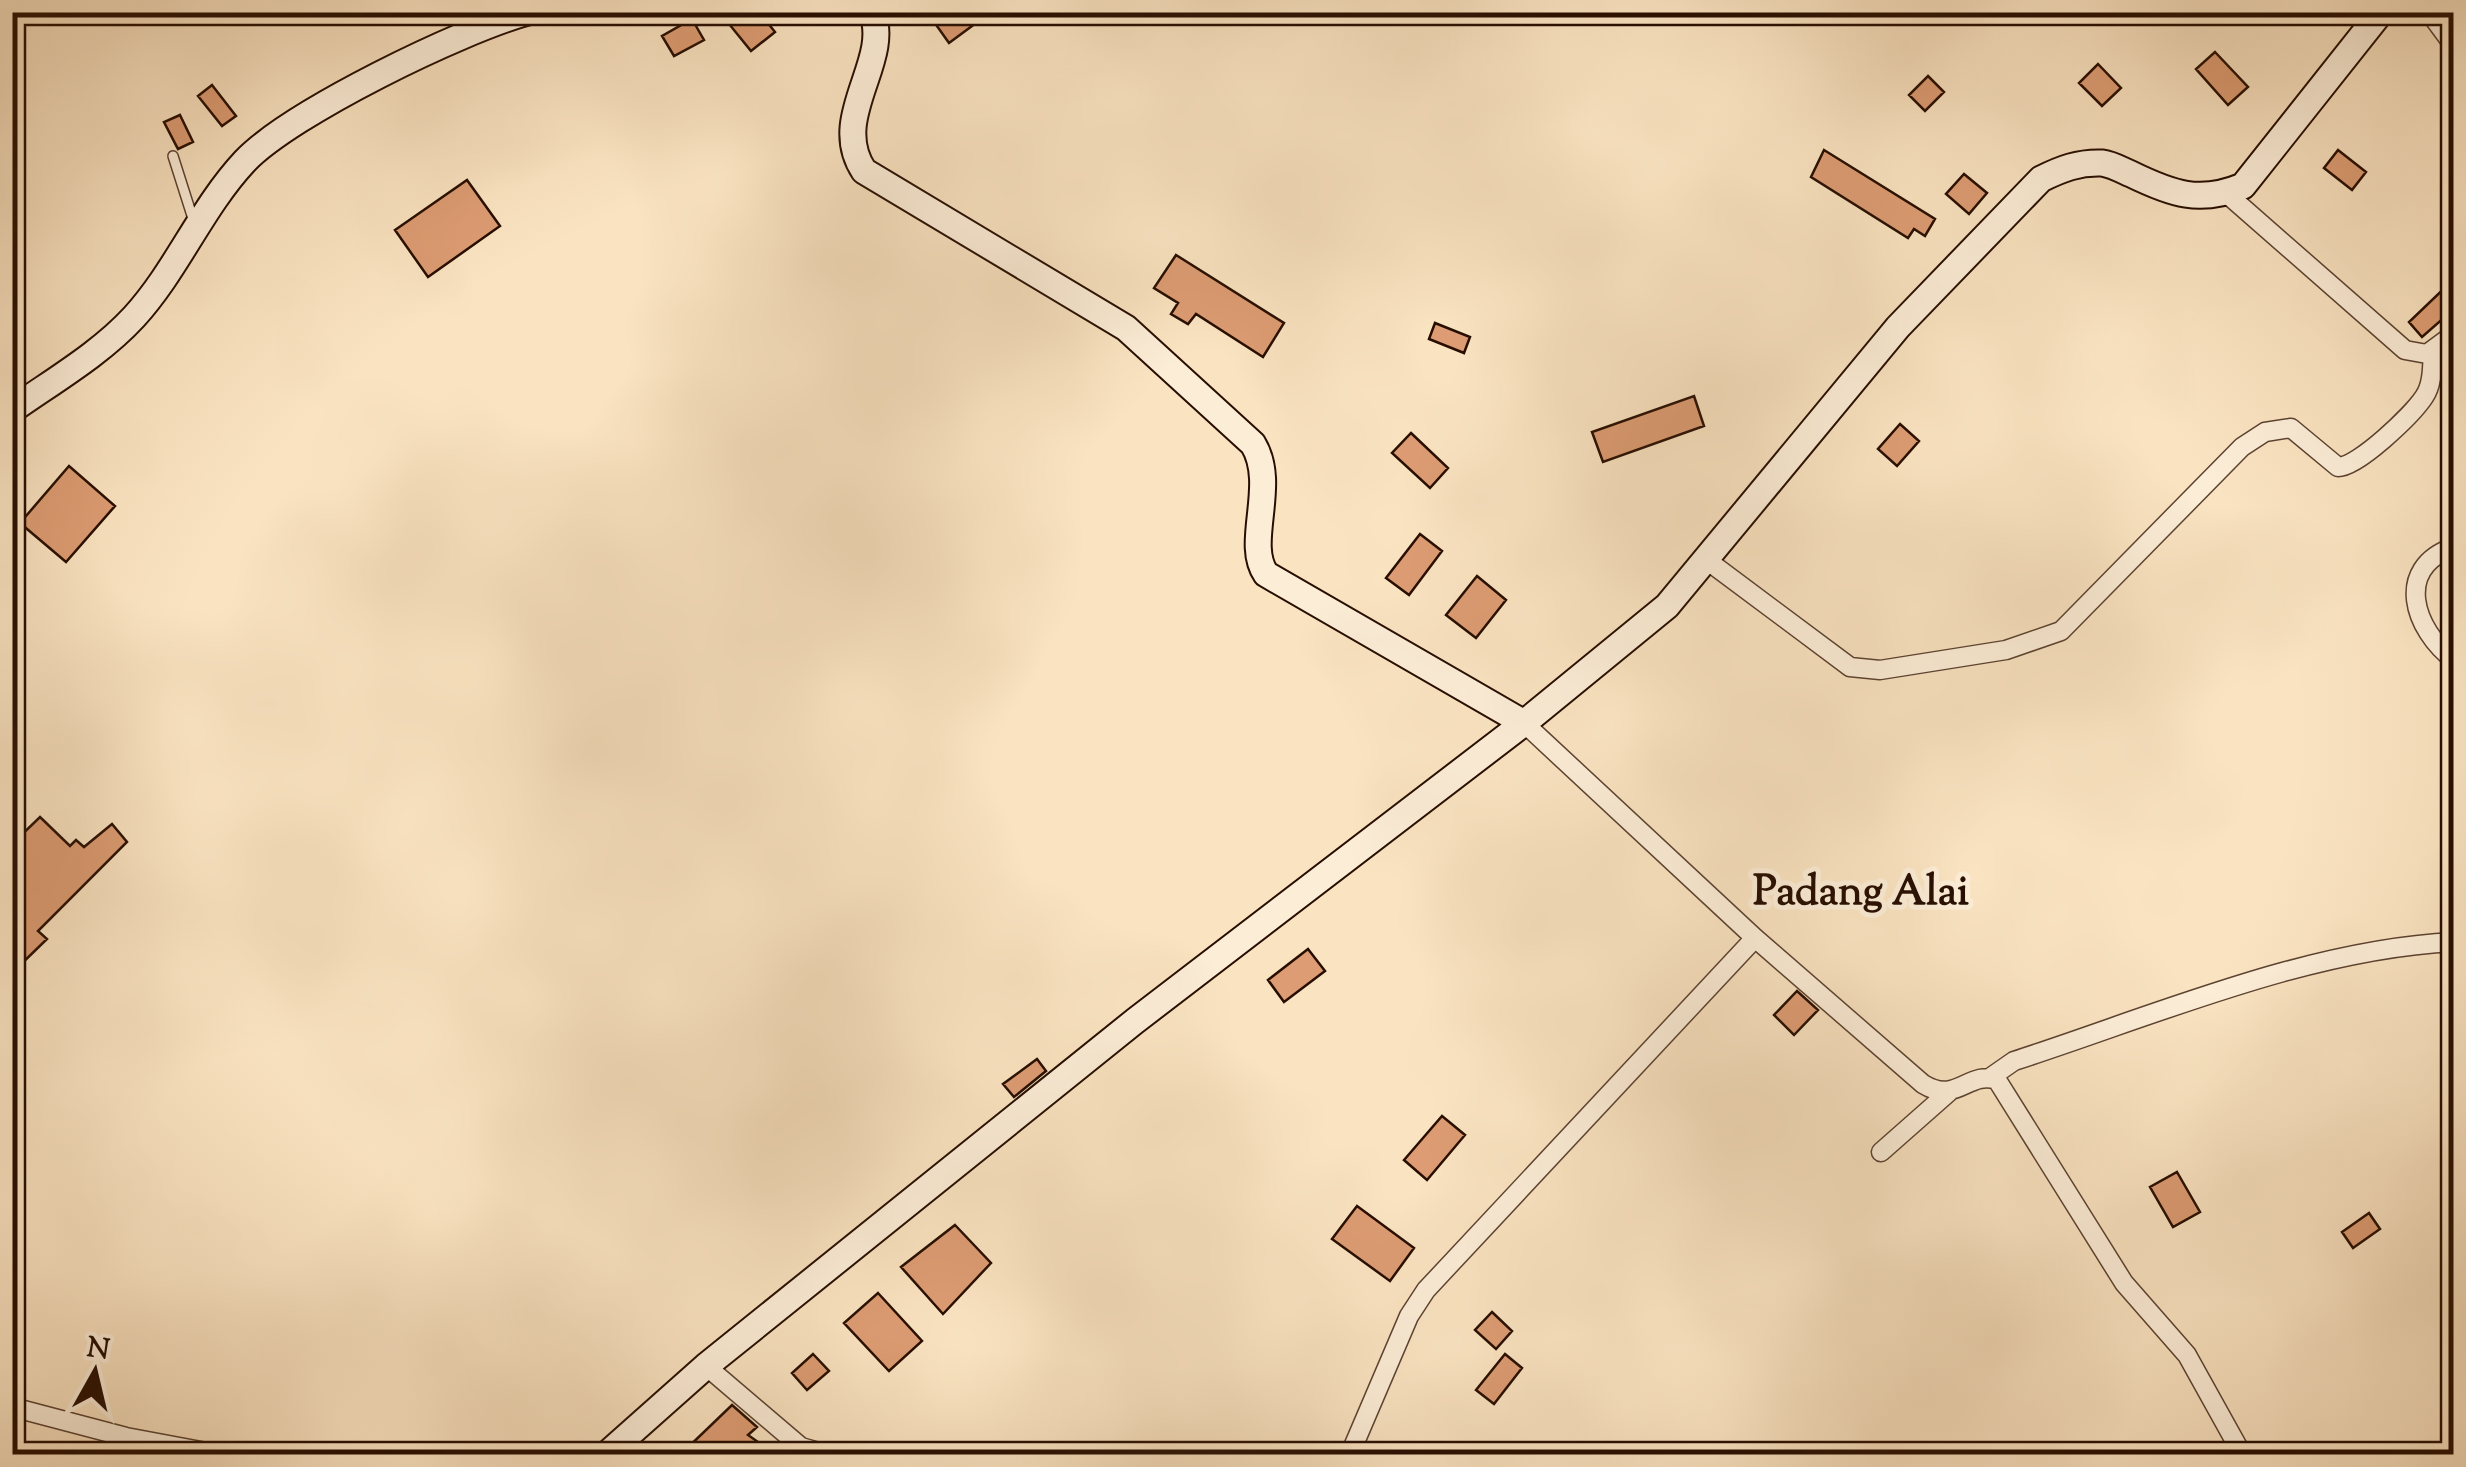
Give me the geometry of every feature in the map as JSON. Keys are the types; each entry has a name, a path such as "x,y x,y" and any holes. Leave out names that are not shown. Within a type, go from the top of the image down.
{"street":[{"path":"12,410 114,338 147,300 244,162 280,132 455,38 528,12"},
{"path":"872,12 874,38 850,136 854,156 864,171 1126,328 1253,444 1264,469 1259,556 1266,574 1524,723 1756,938 1936,1092 1949,1092 1992,1077 2014,1061 2328,960 2403,944 2454,942"},
{"path":"607,1454 706,1366 1135,1021 1524,723 1667,606 1898,326 2041,179 2069,166 2106,163 2168,193 2192,198 2244,186 2381,12"},
{"path":"2429,12 2454,46"},
{"path":"2226,193 2405,350 2420,356 2454,334"},
{"path":"1708,560 1850,667 1880,670 2006,650 2060,631 2220,468 2265,432 2291,428 2338,467 2357,462 2424,397 2432,378 2433,350"},
{"path":"2454,546 2439,553 2419,572 2413,596 2418,615 2435,644 2454,660"},
{"path":"1350,1454 1409,1316 1426,1290 1756,938"},
{"path":"1992,1077 2124,1283 2187,1355 2242,1454"},
{"path":"1881,1152 1949,1092"},
{"path":"706,1366 802,1446 826,1454"},
{"path":"12,1407 126,1437 217,1454"},
{"path":"2447,1454 2454,1449"}],"lane":[{"path":"174,156 196,229"}],"building":[{"path":"733,12 759,12 775,32 751,51 725,19"},
{"path":"927,12 991,12 949,43"},
{"path":"692,19 704,40 674,56 662,36"},
{"path":"2215,52 2248,87 2228,105 2196,69"},
{"path":"2098,64 2121,88 2102,106 2079,83"},
{"path":"1928,76 1944,92 1925,111 1909,95"},
{"path":"212,85 236,116 222,126 198,96"},
{"path":"180,115 193,142 178,149 164,122"},
{"path":"1824,150 1935,219 1925,236 1914,229 1908,238 1811,177"},
{"path":"2338,150 2366,172 2352,190 2324,168"},
{"path":"1964,174 1987,193 1969,214 1946,194"},
{"path":"467,180 500,226 428,277 395,230"},
{"path":"1176,255 1284,323 1263,357 1196,314 1188,324 1171,314 1178,303 1154,288"},
{"path":"2454,279 2454,309 2422,337 2409,322"},
{"path":"1435,323 1470,337 1464,353 1429,339"},
{"path":"1694,396 1704,426 1603,462 1592,432"},
{"path":"1900,424 1919,441 1897,466 1878,449"},
{"path":"1411,433 1448,468 1430,488 1392,453"},
{"path":"69,466 115,506 66,562 20,523"},
{"path":"1420,534 1442,551 1409,595 1386,578"},
{"path":"1477,576 1506,600 1476,638 1446,615"},
{"path":"40,817 70,846 76,840 84,847 112,824 127,842 38,931 47,939 12,973 12,844"},
{"path":"1308,949 1325,971 1284,1002 1268,980"},
{"path":"1797,991 1818,1010 1794,1035 1774,1015"},
{"path":"1037,1059 1046,1071 1014,1097 1003,1084"},
{"path":"1442,1116 1465,1135 1427,1180 1404,1160"},
{"path":"2177,1172 2200,1212 2173,1227 2150,1187"},
{"path":"1357,1206 1414,1248 1390,1281 1332,1239"},
{"path":"2369,1213 2380,1229 2353,1248 2342,1232"},
{"path":"955,1225 991,1263 943,1314 901,1267"},
{"path":"878,1293 922,1341 889,1371 844,1323"},
{"path":"1492,1312 1512,1331 1496,1349 1475,1330"},
{"path":"813,1354 829,1371 807,1390 792,1373"},
{"path":"1505,1354 1522,1368 1494,1404 1476,1390"},
{"path":"732,1405 757,1427 748,1435 775,1454 681,1454"}],"district":[{"name":"Padang Alai","path":"1861,889"}]}
